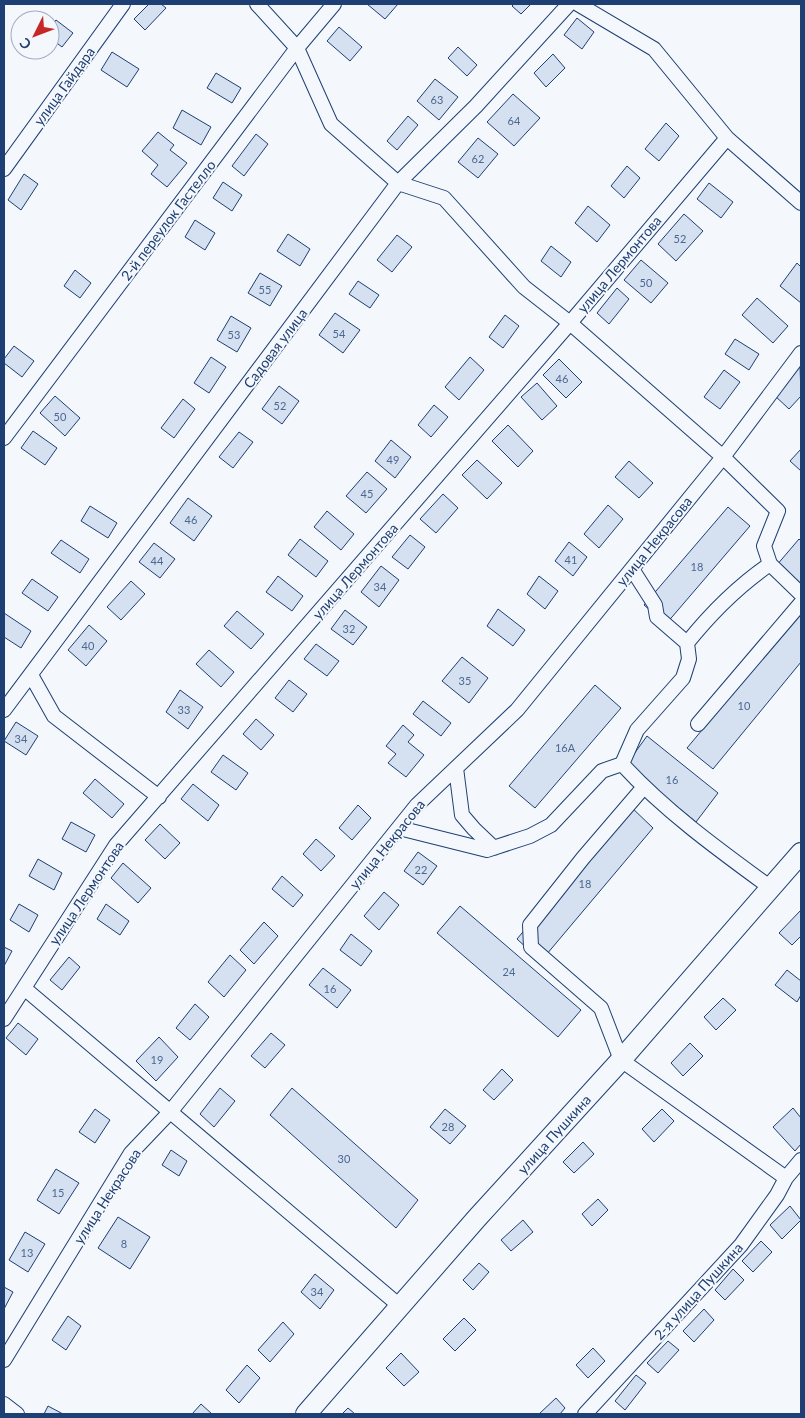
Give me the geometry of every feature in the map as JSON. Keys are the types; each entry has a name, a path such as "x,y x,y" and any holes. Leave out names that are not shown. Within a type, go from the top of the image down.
{"main road":[{"name":"улица Пушкина","path":"306,1414 477,1218 621,1060 801,853"}],"street":[{"name":"улица Гайдара","path":"4,169 123,4"},
{"path":"257,4 297,48 331,124 398,183 444,198 524,287 570,323 723,457 778,511 764,546 770,564 801,594"},
{"name":"2-й переулок Гастелло","path":"4,438 297,48 334,4"},
{"name":"Садовая улица","path":"4,710 398,183 476,106 569,4"},
{"path":"578,4 654,49 727,138 801,203"},
{"name":"улица Лермонтова","path":"4,1019 116,845 570,323 727,138"},
{"name":"улица Некрасова","path":"4,1360 132,1153 171,1111 417,804 518,710 723,457 801,353"},
{"path":"687,643 708,617 752,576 770,564"},
{"path":"399,828 487,850 494,848 530,836 551,826 602,770 622,764 637,730 683,678 689,659 687,643 656,617 655,605 632,569"},
{"path":"698,724 801,603"},
{"path":"31,675 54,716 159,797"},
{"path":"622,764 643,788 732,860 770,888"},
{"path":"456,768 462,815 494,848"},
{"path":"643,788 583,858 530,925 531,947 601,1008 621,1060 786,1178"},
{"path":"24,988 401,1307"},
{"name":"2-я улица Пушкина","path":"585,1414 741,1245 777,1195 786,1178 801,1160"},
{"path":"4,1404 17,1414"}],"building":[{"path":"149,4 161,4 166,8 145,30 134,19"},
{"path":"367,4 398,4 385,19"},
{"path":"514,4 531,4 521,14 512,6"},
{"path":"577,18 594,32 582,49 564,35"},
{"path":"60,23 73,33 62,47 60,46"},
{"path":"339,27 362,47 350,61 327,41"},
{"path":"458,47 477,65 467,76 448,58"},
{"path":"112,52 139,69 127,87 101,70"},
{"path":"553,54 565,68 546,87 534,73"},
{"path":"216,73 241,88 232,103 207,88"},
{"path":"435,79 458,97 439,120 417,101"},
{"path":"513,94 540,118 514,146 487,122"},
{"path":"182,110 211,127 201,145 173,128"},
{"path":"408,116 418,125 397,150 387,141"},
{"path":"666,123 679,136 659,161 645,149"},
{"path":"158,132 174,145 170,150 187,163 167,187 151,174 158,165 142,151"},
{"path":"256,134 268,144 244,176 232,166"},
{"path":"478,138 498,154 478,178 458,162"},
{"path":"627,166 640,178 624,198 611,186"},
{"path":"24,174 38,184 21,210 8,200"},
{"path":"223,182 242,195 232,211 213,198"},
{"path":"709,183 733,202 721,218 697,199"},
{"path":"588,206 610,225 597,242 575,223"},
{"path":"684,214 703,231 676,261 658,244"},
{"path":"195,220 215,233 205,250 185,237"},
{"path":"288,234 310,249 300,266 277,251"},
{"path":"397,235 412,247 392,272 377,260"},
{"path":"551,246 571,262 561,277 541,261"},
{"path":"641,260 668,283 651,303 624,280"},
{"path":"797,263 801,267 801,303 780,286"},
{"path":"75,270 91,283 80,298 64,286"},
{"path":"260,273 282,286 270,306 248,293"},
{"path":"358,281 379,295 370,308 349,294"},
{"path":"617,288 629,299 609,324 597,313"},
{"path":"757,298 788,326 773,343 742,315"},
{"path":"335,313 360,330 343,353 319,335"},
{"path":"505,315 519,326 503,348 489,337"},
{"path":"231,316 251,328 237,352 217,340"},
{"path":"735,339 759,354 749,370 725,354"},
{"path":"14,346 34,361 22,377 4,363 4,359"},
{"path":"211,357 226,367 209,393 194,383"},
{"path":"470,357 484,370 459,400 445,387"},
{"path":"559,359 582,382 566,398 543,375"},
{"path":"800,366 801,396 789,409 774,395"},
{"path":"724,370 740,382 720,409 704,397"},
{"path":"537,383 557,406 542,420 521,397"},
{"path":"279,386 299,401 282,424 262,409"},
{"path":"55,396 80,418 65,436 40,413"},
{"path":"183,399 195,409 174,438 161,428"},
{"path":"434,405 448,417 431,437 418,425"},
{"path":"508,425 533,451 518,467 492,441"},
{"path":"33,431 57,448 45,465 21,448"},
{"path":"239,432 253,442 233,468 219,457"},
{"path":"391,440 411,457 395,478 375,461"},
{"path":"801,449 801,471 790,461"},
{"path":"477,460 502,483 487,499 462,475"},
{"path":"629,461 653,483 639,498 615,477"},
{"path":"367,472 387,489 366,513 346,496"},
{"path":"443,494 458,508 436,533 420,519"},
{"path":"188,498 212,516 194,541 170,523"},
{"path":"608,505 623,519 599,548 584,534"},
{"path":"90,506 117,523 108,538 81,521"},
{"path":"728,507 750,526 666,624 644,605"},
{"path":"327,511 354,534 341,550 314,527"},
{"path":"410,535 425,547 408,569 392,557"},
{"path":"300,539 328,561 316,577 288,555"},
{"path":"799,539 801,541 801,588 776,566"},
{"path":"61,540 89,559 80,573 51,553"},
{"path":"569,542 587,557 573,576 555,561"},
{"path":"154,543 175,559 160,578 139,562"},
{"path":"381,566 399,580 379,607 361,592"},
{"path":"278,576 303,596 292,611 266,592"},
{"path":"539,576 558,591 545,609 527,594"},
{"path":"32,579 58,597 48,611 22,593"},
{"path":"131,581 145,594 121,620 107,607"},
{"path":"498,609 525,630 513,646 487,626"},
{"path":"345,610 367,627 353,645 331,629"},
{"path":"237,611 264,634 251,649 224,626"},
{"path":"4,613 31,631 21,648 4,637"},
{"path":"798,615 801,618 801,662 713,769 687,748"},
{"path":"89,625 107,641 86,666 68,650"},
{"path":"316,644 339,661 327,676 304,659"},
{"path":"209,650 234,672 221,687 196,664"},
{"path":"462,657 488,678 469,703 442,681"},
{"path":"289,680 307,694 293,712 275,698"},
{"path":"595,685 621,708 535,808 509,786"},
{"path":"180,690 203,707 188,729 166,712"},
{"path":"423,701 451,723 441,736 413,714"},
{"path":"256,719 274,735 261,750 243,734"},
{"path":"16,722 38,736 26,755 4,741"},
{"path":"403,725 414,735 408,742 424,755 406,777 388,763 396,754 386,746"},
{"path":"647,736 718,793 696,822 626,765"},
{"path":"223,755 248,773 236,790 211,772"},
{"path":"95,779 124,804 112,818 83,793"},
{"path":"193,784 219,805 208,821 181,799"},
{"path":"358,805 371,818 352,840 339,828"},
{"path":"629,805 653,828 541,961 517,939"},
{"path":"71,822 95,835 86,852 62,839"},
{"path":"160,824 180,843 165,859 145,840"},
{"path":"316,839 335,856 321,871 303,854"},
{"path":"418,852 437,866 423,885 404,871"},
{"path":"38,859 62,873 54,890 29,876"},
{"path":"123,863 151,888 138,903 111,878"},
{"path":"282,876 303,895 293,907 272,889"},
{"path":"384,892 399,905 379,930 364,916"},
{"path":"19,904 38,915 29,932 10,920"},
{"path":"106,904 129,921 120,935 97,919"},
{"path":"460,906 581,1010 558,1037 437,933"},
{"path":"801,910 801,936 792,945 779,933"},
{"path":"264,922 278,936 254,964 240,950"},
{"path":"351,934 372,951 361,966 340,950"},
{"path":"4,947 12,951 4,966"},
{"path":"230,955 246,970 224,997 208,982"},
{"path":"69,957 80,967 62,990 50,980"},
{"path":"323,968 351,990 337,1008 309,985"},
{"path":"787,970 801,981 801,995 797,1002 775,985"},
{"path":"723,998 736,1010 716,1030 704,1017"},
{"path":"195,1004 209,1017 190,1040 176,1028"},
{"path":"18,1023 38,1039 26,1055 6,1038"},
{"path":"271,1033 285,1045 265,1068 251,1056"},
{"path":"159,1037 178,1057 156,1081 136,1061"},
{"path":"690,1043 703,1056 683,1076 671,1063"},
{"path":"502,1069 513,1080 494,1100 483,1090"},
{"path":"220,1088 235,1101 214,1127 200,1114"},
{"path":"292,1088 418,1200 396,1228 270,1115"},
{"path":"793,1108 801,1118 801,1144 795,1151 773,1127"},
{"path":"95,1109 110,1120 95,1143 79,1132"},
{"path":"445,1109 466,1126 450,1144 430,1127"},
{"path":"662,1109 674,1121 654,1142 642,1129"},
{"path":"583,1142 594,1154 574,1173 563,1162"},
{"path":"171,1150 187,1161 179,1176 162,1165"},
{"path":"56,1169 79,1183 59,1214 37,1200"},
{"path":"598,1199 608,1210 592,1226 582,1214"},
{"path":"790,1206 801,1220 782,1239 770,1225"},
{"path":"118,1217 150,1237 130,1269 98,1248"},
{"path":"523,1220 533,1232 511,1251 501,1240"},
{"path":"25,1232 45,1244 28,1272 9,1260"},
{"path":"761,1241 772,1252 753,1272 742,1261"},
{"path":"479,1263 489,1272 473,1290 463,1280"},
{"path":"733,1269 744,1280 725,1300 715,1290"},
{"path":"315,1274 334,1290 320,1309 301,1292"},
{"path":"4,1287 13,1292 4,1309"},
{"path":"704,1309 714,1320 694,1342 683,1331"},
{"path":"68,1316 81,1326 66,1350 52,1340"},
{"path":"464,1318 476,1330 455,1351 443,1339"},
{"path":"283,1322 294,1334 270,1362 258,1350"},
{"path":"668,1341 679,1350 658,1373 647,1363"},
{"path":"593,1348 605,1361 588,1378 576,1365"},
{"path":"401,1353 419,1372 404,1386 386,1368"},
{"path":"247,1365 260,1378 239,1403 226,1390"},
{"path":"636,1375 646,1383 625,1410 615,1401"},
{"path":"556,1398 565,1408 560,1414 539,1414"},
{"path":"201,1404 212,1414 192,1414"},
{"path":"48,1406 63,1414 44,1414"},
{"path":"348,1408 355,1414 342,1414"}]}
